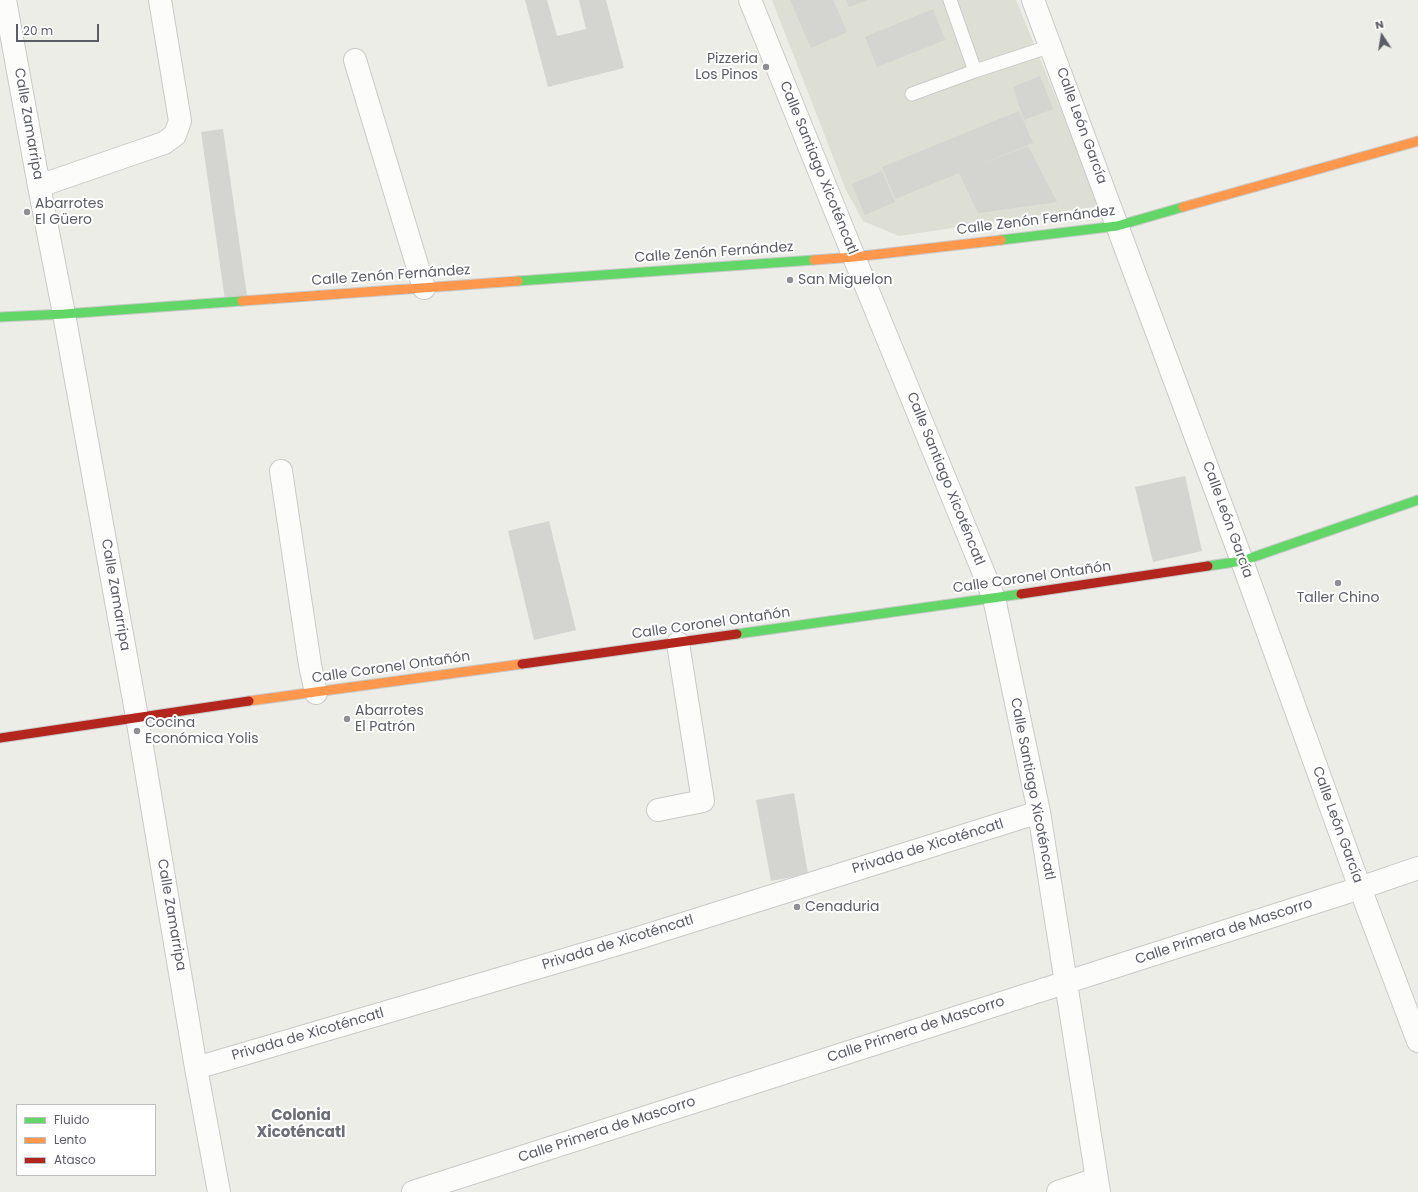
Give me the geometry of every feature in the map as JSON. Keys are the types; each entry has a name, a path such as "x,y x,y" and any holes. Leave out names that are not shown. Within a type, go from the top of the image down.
{"street":[{"name":"Calle Zamarripa","path":"5,0 138,718 196,1068 219,1192"},
{"path":"39,186 164,143 175,135 180,121 160,0"},
{"name":"Calle Santiago Xicoténcatl","path":"750,0 994,598 1039,812 1098,1186"},
{"name":"Calle León García","path":"1033,0 1242,561 1360,888 1418,1041"},
{"path":"356,60 424,288"},
{"name":"Calle Zenón Fernández","path":"0,317 64,314 854,257 1117,226 1418,141"},
{"path":"280,471 310,665 316,693"},
{"name":"Calle Coronel Ontañón","path":"0,738 994,598 1242,561 1418,500"},
{"path":"658,810 703,800 678,643"},
{"name":"Privada de Xicoténcatl","path":"196,1068 635,939 1039,812"},
{"name":"Calle Primera de Mascorro","path":"413,1192 1360,888 1418,868"},
{"path":"1058,1192 1098,1186"}],"lane":[{"path":"950,0 975,71"},
{"path":"912,94 1051,46"}],"shaded area":[{"path":"772,0 1016,0 1100,206 899,236 863,221 846,190"}],"building":[{"path":"525,0 547,0 557,36 586,29 579,0 606,0 624,68 548,87"},
{"path":"790,0 833,0 847,32 811,48"},
{"path":"846,0 868,0 849,7"},
{"path":"933,9 945,40 877,67 865,37"},
{"path":"1040,76 1053,109 1024,120 1013,87"},
{"path":"1019,111 1033,143 895,199 882,167"},
{"path":"223,129 247,296 225,300 201,132"},
{"path":"1028,146 1057,202 978,213 959,173"},
{"path":"882,171 895,202 865,215 852,184"},
{"path":"1185,476 1202,551 1153,562 1135,487"},
{"path":"549,521 576,630 534,640 508,531"},
{"path":"794,793 808,874 771,881 756,800"}],"traffic: fast":[{"path":"1001,240 1117,226 1183,207"},
{"path":"518,281 814,260"},
{"path":"0,317 64,314 242,301"},
{"path":"1208,566 1242,561 1418,500"},
{"path":"737,634 1021,594"}],"traffic: slow":[{"path":"1183,207 1418,141"},
{"path":"814,260 854,257 1001,240"},
{"path":"242,301 518,281"},
{"path":"249,701 522,664"}],"traffic: jam":[{"path":"1021,594 1208,566"},
{"path":"522,664 737,634"},
{"path":"0,738 249,701"}],"place":[{"name":"Pizzeria Los Pinos","path":"766,67"},
{"name":"Abarrotes El Güero","path":"27,212"},
{"name":"San Miguelon","path":"790,280"},
{"name":"Taller Chino","path":"1338,583"},
{"name":"Abarrotes El Patrón","path":"347,719"},
{"name":"Cocina Económica Yolis","path":"137,731"},
{"name":"Cenaduria","path":"797,907"}],"district":[{"name":"Colonia Xicoténcatl","path":"301,1124"}]}
